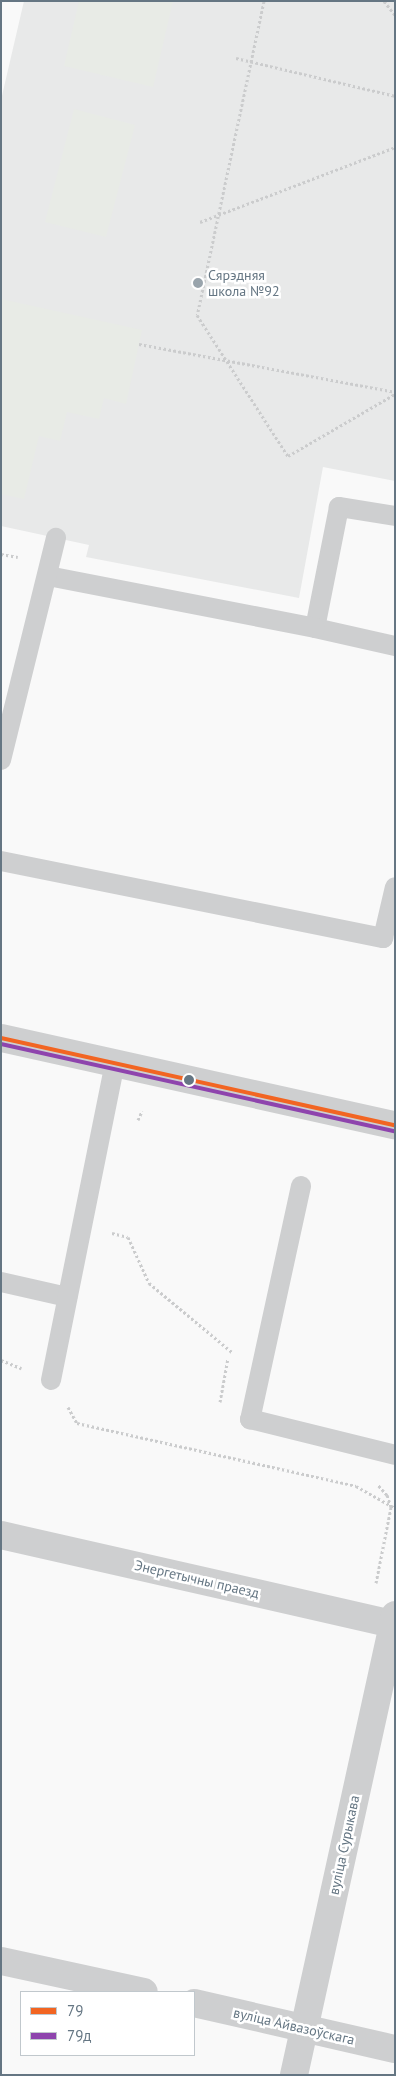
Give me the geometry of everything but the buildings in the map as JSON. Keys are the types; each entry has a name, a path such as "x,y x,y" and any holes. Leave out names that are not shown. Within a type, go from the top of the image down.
{"street":[{"path":"1,1038 395,1125"},
{"name":"Энергетычны праезд","path":"1,1534 394,1620"},
{"name":"вуліца Сурыкава","path":"294,2075 394,1620"},
{"path":"1,1961 139,1991"},
{"name":"вуліца Айвазоўскага","path":"195,2003 395,2049"}],"lane":[{"path":"315,628 340,507 395,516"},
{"path":"1,760 56,538"},
{"path":"48,576 315,628 395,646"},
{"path":"1,861 384,938 395,887"},
{"path":"51,1380 115,1063"},
{"path":"301,1186 250,1419 395,1455"},
{"path":"1,1282 67,1297"}],"path":[{"path":"264,1 197,315 288,456 395,393"},
{"path":"384,1 395,15"},
{"path":"236,58 395,96"},
{"path":"200,222 395,147"},
{"path":"140,344 395,393"},
{"path":"135,1126 142,1111"},
{"path":"113,1224 111,1233 128,1237 149,1283 230,1352 218,1398 221,1405"},
{"path":"51,1380 77,1423 356,1486 393,1508"},
{"path":"374,1480 387,1495 393,1508 374,1585"}],"shaded area":[{"name":"Сярэдняя школа №92","path":"24,1 395,1 395,481 323,467 299,598 86,557 89,545 1,526 1,100"},
{"path":"79,1 173,1 153,87 64,66"},
{"path":"74,109 135,125 106,237 45,222"},
{"path":"1,299 142,330 126,404 104,398 99,419 67,412 60,441 39,436 24,499 1,494"}],"transit line":[{"name":"79","path":"1,1038 395,1125"},
{"name":"79д","path":"1,1044 394,1131"}],"place":[{"name":"Сярэдняя школа №92","path":"198,283"}]}
